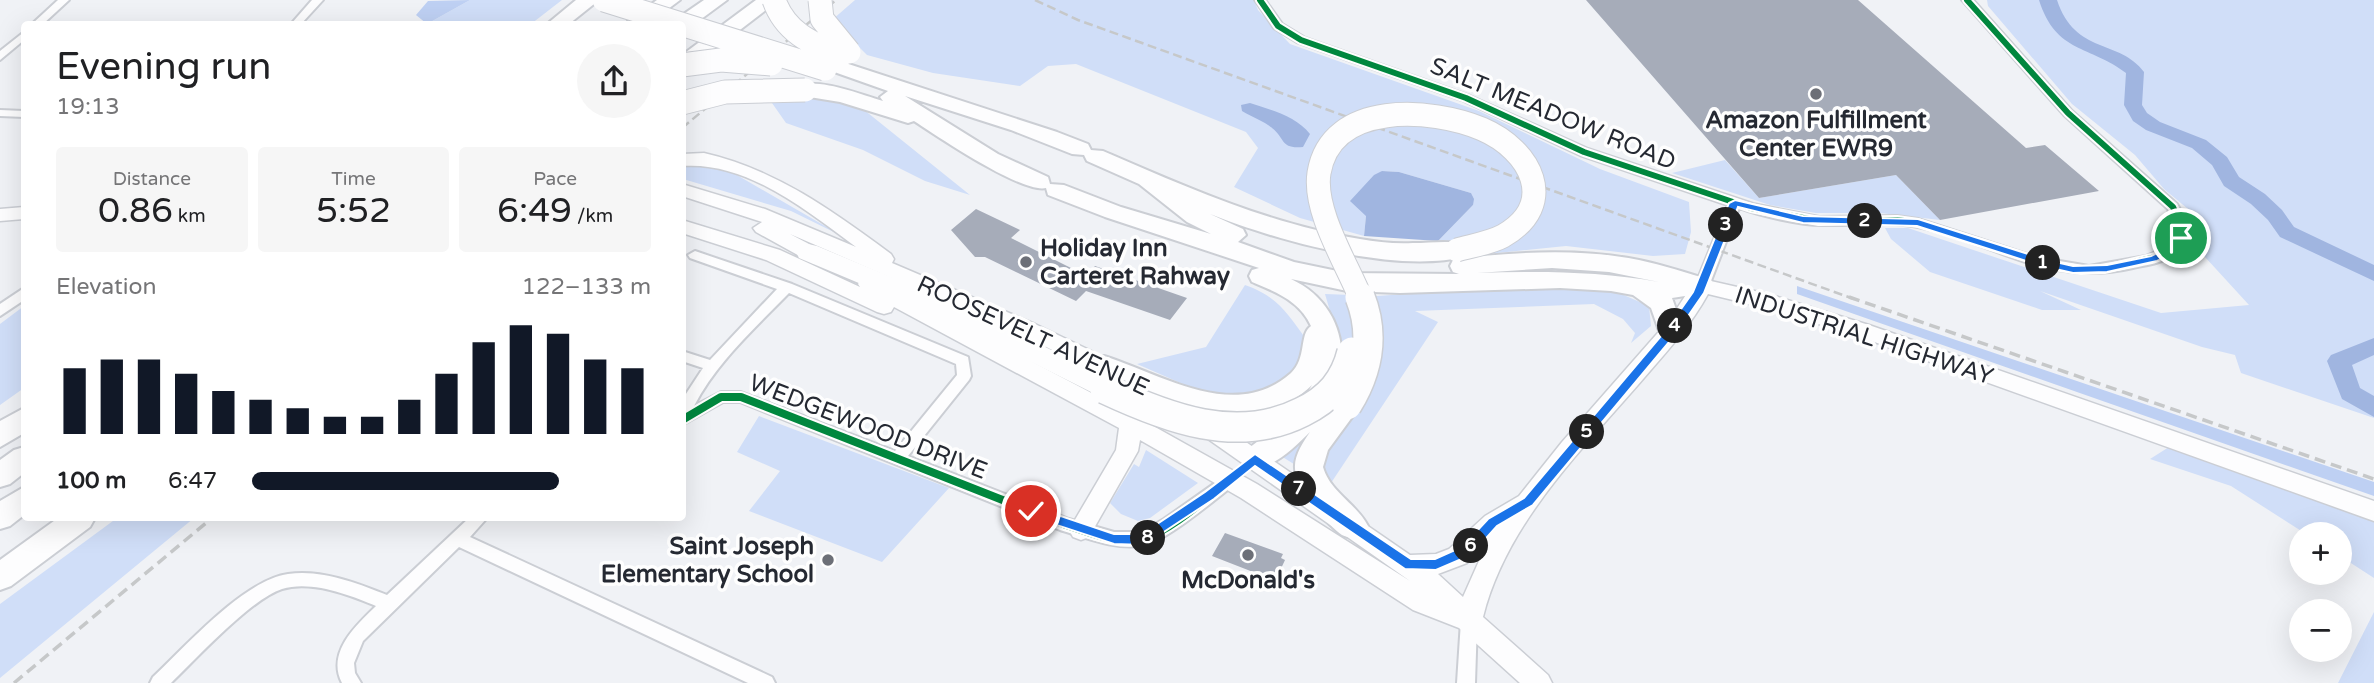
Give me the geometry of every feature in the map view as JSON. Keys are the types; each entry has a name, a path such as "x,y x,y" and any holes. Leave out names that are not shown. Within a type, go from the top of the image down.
{"highway":[{"path":"547,21 574,0"},
{"path":"561,21 589,0"},
{"path":"604,0 673,21"},
{"path":"621,0 685,21"},
{"path":"633,21 660,0"},
{"path":"640,21 670,0"},
{"path":"686,21 717,0"},
{"path":"686,62 771,0 781,19 828,68 844,96 902,115 928,120 990,159 1113,212 1230,248 1289,270 1347,282 1382,285 1560,279 1662,291 1702,286"},
{"path":"820,0 828,68"},
{"path":"686,21 828,68"},
{"path":"686,25 963,108 1088,152 1147,179 1247,218 1317,240 1387,252 1457,250 1485,245 1513,231 1530,212 1536,191 1531,169 1515,149 1490,131 1454,118 1416,113 1370,120 1342,133 1330,144 1320,164 1318,188 1324,214 1349,312 1353,337 1345,373 1333,391 1318,404 1297,416 1273,424 1226,428 1166,416 1105,377"},
{"path":"686,65 741,60 891,76 963,108"},
{"path":"686,102 828,68"},
{"path":"1147,179 1207,222 1276,253 1329,268 1384,273 1532,259 1573,259 1661,271 1702,286"},
{"path":"1324,214 1356,288 1368,323 1369,345 1365,369 1347,405 1317,440 1308,465 1317,489 1353,526"},
{"path":"1166,228 1291,289 1310,304 1328,330 1331,357 1326,380 1309,416 1286,437 1255,459"},
{"path":"808,252 1105,377 1207,403 1243,405 1275,397 1304,377 1314,362 1318,344 1315,327 1305,309 1266,278"},
{"path":"1640,287 1663,304 1671,332"},
{"path":"0,436 21,421"},
{"path":"0,476 21,460"},
{"path":"0,517 21,501"},
{"path":"0,577 76,521"}],"main road":[{"path":"686,159 712,159 794,195 838,223 911,278"},
{"name":"ROOSEVELT AVENUE","path":"686,191 758,213 911,278 1105,377 1192,417 1409,565 1439,588 1469,621 1539,683"},
{"name":"ROOSEVELT AVENUE","path":"706,198 1131,424 1230,480 1422,602 1469,621"},
{"path":"0,215 21,213"},
{"path":"686,227 780,258 987,356 1027,369"},
{"name":"INDUSTRIAL HIGHWAY","path":"1469,621 1476,587 1484,568 1529,502 1671,332 1702,286 1768,300 1852,327 2374,511"},
{"path":"1081,530 1127,451 1131,424"},
{"path":"1230,480 1255,459"},
{"path":"1409,565 1436,564 1458,556 1493,523 1529,502"}],"street":[{"path":"40,21 64,0"},
{"path":"299,21 318,0"},
{"name":"SALT MEADOW ROAD","path":"1260,0 1278,26 1301,40 1466,97 1575,148 1735,203 1803,220 1918,223 2045,264 2073,270 2098,270 2127,265 2160,257 2176,247 2181,238 2180,222 2168,201 2075,120 1967,0"},
{"path":"0,57 21,38"},
{"path":"4,113 21,114"},
{"path":"1702,286 1735,203"},
{"path":"695,255 787,287 962,361 964,376 897,459"},
{"path":"686,402 713,366 787,287"},
{"path":"0,311 21,295"},
{"path":"686,357 713,366"},
{"name":"WEDGEWOOD DRIVE","path":"686,419 713,400 733,395 1081,530 1121,540 1150,537 1230,480"},
{"path":"352,683 345,670 352,642 388,603 476,521"},
{"path":"458,539 766,683"},
{"path":"159,683 247,604 276,583 297,581 346,588 388,603"},
{"path":"1466,683 1469,621"}],"shaded area":[{"path":"470,0 562,0 535,21 432,21"},
{"path":"470,0 432,21 423,21 416,15 428,1"},
{"path":"855,0 1254,0 1258,10 1290,44 1479,111 1600,169 1689,202 1691,232 1685,254 1653,256 1566,246 1478,255 1438,241 1473,205 1471,193 1399,172 1382,171 1366,216 1364,236 1300,218 1234,187 1258,148 1246,132 1076,64 1048,66 1020,86 933,73 867,55 832,20"},
{"path":"1987,0 2374,0 2374,418 2241,373 2235,355 2202,347 2040,291 2081,310 2042,310 1930,272 1891,239 1885,228 1908,228 2161,313 2249,305 2194,245 2188,209 2164,189 2135,155 2072,104 1988,6"},
{"path":"765,93 821,97 863,109 970,195 925,181 863,150 786,123"},
{"path":"1250,103 1283,114 1298,123 1310,134 1303,147 1287,145 1269,126 1242,111 1241,105"},
{"path":"1725,160 1759,198 1896,175 1940,220 1880,213 1816,213 1770,205 1672,173"},
{"path":"686,166 723,167 844,237 791,211 686,180"},
{"path":"1382,171 1399,172 1471,193 1473,205 1438,241 1364,236 1366,216 1350,201 1374,175"},
{"path":"1245,285 1273,300 1287,313 1306,339 1294,372 1253,395 1201,392 1137,364 1206,347"},
{"path":"1797,286 2374,482 2374,496 1797,294"},
{"path":"1610,289 1649,306 1651,326 1631,343 1635,333 1623,319 1594,304 1415,311 1438,322 1329,486 1281,456 1343,356 1325,294 1377,296 1447,291"},
{"path":"21,308 21,390 0,405 0,324"},
{"path":"759,416 949,488 882,562 749,511 780,471 737,452"},
{"path":"2169,447 2374,520 2374,578 2352,564 2352,522 2289,523 2231,486 2150,459"},
{"path":"1146,450 1198,483 1150,518 1138,521 1121,514 1110,503 1134,464 1139,467"},
{"path":"113,521 190,521 0,678 0,604"},
{"path":"2374,612 2374,683 2338,683 2349,662 2352,662 2352,655"}],"building":[{"name":"Amazon Fulfillment Center EWR9","path":"1586,0 1858,0 2026,148 2045,145 2099,191 1940,220 1896,175 1759,198"},
{"name":"Holiday Inn Carteret Rahway","path":"976,209 1020,230 1011,238 1087,276 1095,266 1187,298 1170,320 1086,291 1076,301 985,257 975,257 951,230"},
{"name":"McDonald's","path":"1225,533 1283,554 1281,558 1285,560 1278,575 1274,573 1271,579 1212,556"}],"waterway":[{"path":"2048,0 2057,21 2071,36 2135,72 2133,105 2140,117 2153,126 2199,144 2220,161 2231,181 2258,199 2275,215 2287,232 2374,274"},
{"path":"2374,346 2339,361 2350,393 2374,408"}],"railway":[{"path":"686,125 836,0"},
{"path":"1035,0 1078,20 1854,299"},
{"path":"1849,297 2374,479"},
{"path":"14,683 208,521"}],"cycle path":[{"path":"1260,0 1278,26 1301,40 1466,98 1584,152 1751,208 1819,221 1897,220 1918,223 2034,261 2081,270 2097,270 2155,258 2177,246 2181,229 2173,207 2068,113 1967,0"},
{"path":"686,418 721,397 741,397 1066,525 1114,539 1144,539 1170,524 1230,480"}],"place":[{"name":"Amazon Fulfillment Center EWR9","path":"1816,94"},
{"name":"Holiday Inn Carteret Rahway","path":"1026,262"},
{"name":"McDonald's","path":"1248,555"},
{"name":"Saint Joseph Elementary School","path":"828,560"}],"route":[{"path":"1031,511 1114,539 1144,539 1157,533 1209,496 1255,459 1409,565 1436,564 1466,551 1493,523 1529,502 1671,332 1698,293 1735,203 1803,220 1897,220 1918,223 2045,264 2073,270 2107,269 2153,259 2171,251 2181,238"}]}
